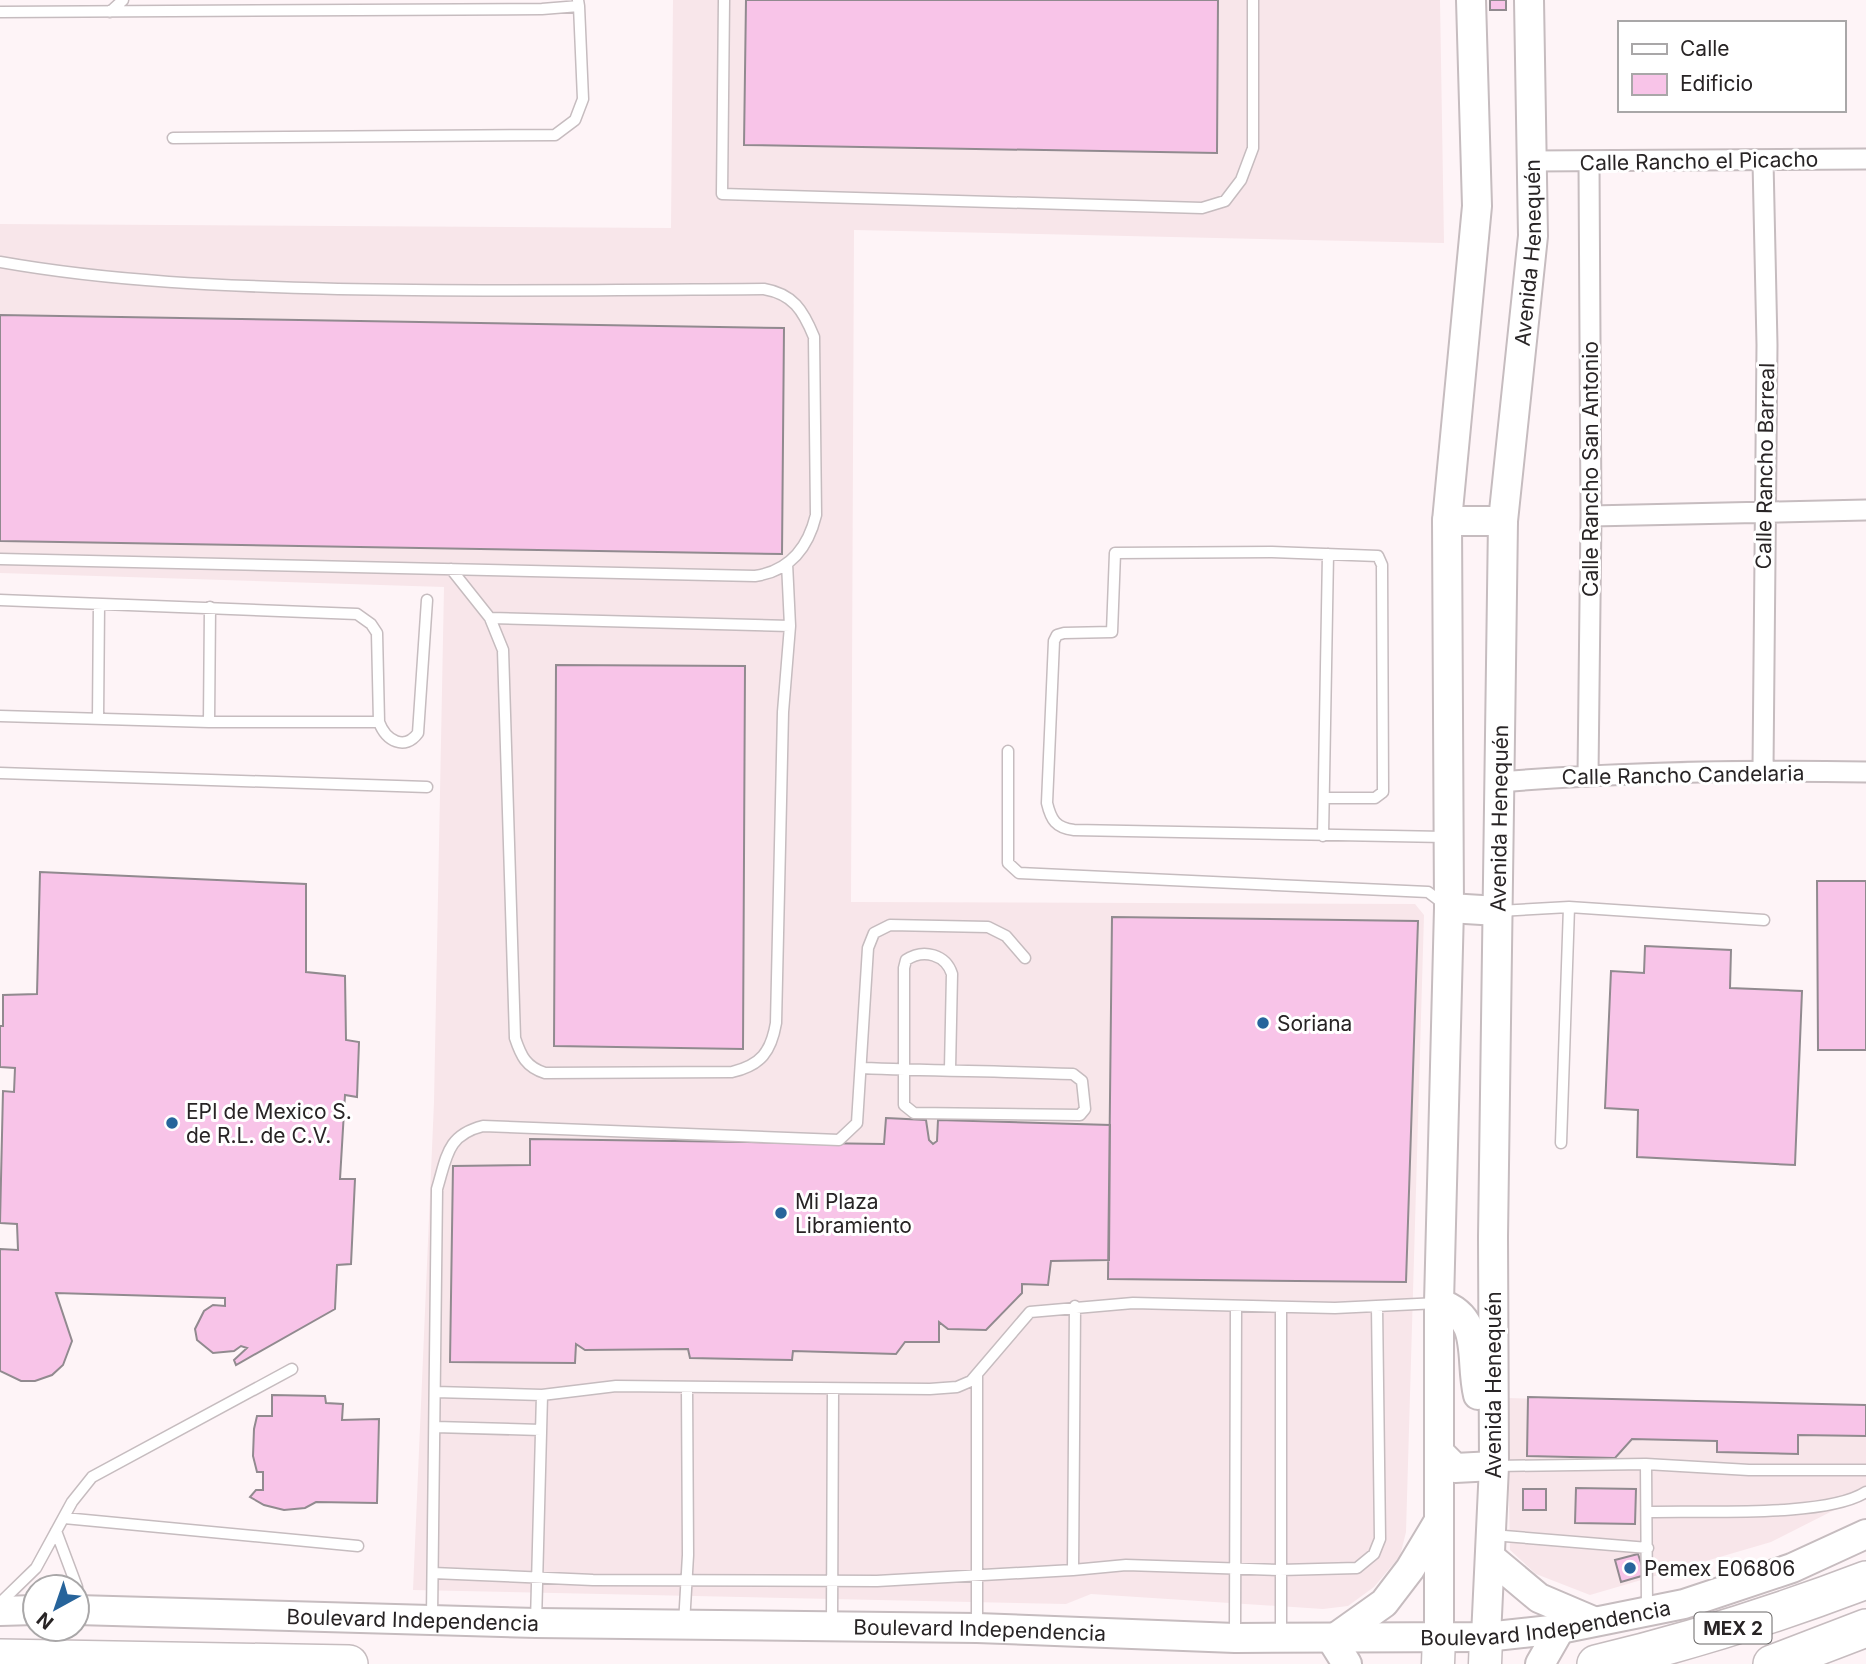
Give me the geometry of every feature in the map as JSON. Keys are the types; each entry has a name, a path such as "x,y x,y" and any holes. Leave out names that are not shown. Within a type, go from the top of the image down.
{"highway":[{"name":"MEX 2","path":"1596,1664 1682,1644 1792,1608 1866,1580"},
{"name":"MEX 2","path":"1772,1664 1866,1628"},
{"path":"0,1658 349,1664"}],"main road":[{"path":"1438,1650 1439,1303 1450,908 1447,521 1476,206 1471,0"},
{"name":"Avenida Henequén","path":"1486,1651 1494,1466 1503,521 1506,470 1528,306 1534,236 1529,0"},
{"path":"1447,521 1503,521"},
{"path":"1450,908 1498,911"},
{"path":"1439,1303 1453,1308 1467,1322 1479,1401 1493,1429"},
{"path":"1439,1452 1455,1468 1494,1466"},
{"path":"1347,1664 1332,1640 1384,1603 1410,1569 1437,1524"},
{"name":"Boulevard Independencia","path":"91,1600 536,1623 977,1628 1332,1640 1438,1650 1486,1651 1593,1621 1684,1604 1792,1568 1866,1534"},
{"path":"1491,1546 1539,1598 1593,1621"},
{"path":"0,1611 21,1610"},
{"path":"1540,1664 1560,1629"}],"street":[{"name":"Calle Rancho el Picacho","path":"1532,161 1589,163 1866,159"},
{"name":"Calle Rancho Barreal","path":"1763,161 1767,345 1763,770"},
{"name":"Calle Rancho San Antonio","path":"1588,775 1591,516 1589,163"},
{"path":"1591,516 1866,510"},
{"name":"Calle Rancho Candelaria","path":"1499,782 1588,775 1763,770 1866,772"}],"lane":[{"path":"110,12 123,0"},
{"path":"724,0 722,194 1202,208 1225,201 1241,180 1253,148 1253,0"},
{"path":"0,12 578,3 583,99 575,120 555,135 173,138"},
{"path":"0,261 116,280 189,285 470,292 779,291 795,301 806,316 814,337 816,515 811,536 801,553 770,573 755,576 0,559"},
{"path":"1324,797 1375,798 1383,792 1385,780 1381,560 1375,554 1115,553 1112,632 1063,633 1056,635 1054,641 1047,803 1050,817 1063,829 1270,831 1323,836 1449,837"},
{"path":"1323,836 1328,554"},
{"path":"451,569 490,618 503,650 515,1038 526,1062 545,1073 732,1072 760,1061 769,1052 776,1023 783,712 790,626 787,563"},
{"path":"0,600 349,612 365,618 377,633 379,722 385,734 401,743 409,742 418,733 427,600"},
{"path":"98,719 99,604"},
{"path":"209,722 210,607"},
{"path":"490,618 790,626"},
{"path":"0,716 209,722 379,722"},
{"path":"1009,751 1008,863 1019,873 1427,892 1450,908"},
{"path":"0,773 427,787"},
{"path":"1561,1143 1569,907"},
{"path":"1498,911 1569,907 1764,919"},
{"path":"432,1618 437,1189 450,1146 464,1131 483,1126 839,1140 858,1123 868,948 870,939 881,927 988,927 1006,936 1025,958"},
{"path":"862,1068 904,1069 950,1069 1073,1074 1082,1081 1086,1105 1080,1115 914,1113 904,1105 904,1069 904,968 906,960 914,954 940,956 949,963 952,974 950,1069"},
{"path":"435,1392 542,1395 605,1387 833,1390 957,1387 977,1375 1030,1311 1133,1303 1281,1307 1439,1303"},
{"path":"1073,1570 1076,1306"},
{"path":"1235,1638 1236,1306"},
{"path":"433,1573 537,1575 593,1580 687,1578 877,1581 1126,1565 1280,1570 1357,1568 1374,1555 1380,1539 1377,1306"},
{"path":"1281,1307 1281,1639"},
{"path":"0,1603 36,1568 82,1486 102,1469 292,1369"},
{"path":"977,1375 977,1628"},
{"path":"684,1624 687,1578 687,1387"},
{"path":"832,1626 830,1579 833,1390"},
{"path":"536,1623 542,1395"},
{"path":"435,1427 541,1430"},
{"path":"1646,1464 1649,1512 1647,1611"},
{"path":"1494,1466 1646,1464 1749,1470 1866,1470"},
{"path":"1649,1512 1823,1507 1854,1499 1866,1492"},
{"path":"64,1518 358,1546"},
{"path":"56,1531 70,1573"},
{"path":"1491,1546 1648,1548"}],"shaded area":[{"path":"673,0 1440,0 1444,243 854,230 851,902 1415,904 1424,915 1406,1532 1400,1556 1374,1587 1348,1606 1323,1609 1091,1594 1066,1604 413,1590 434,1102 444,587 0,573 0,224 671,228"},
{"path":"1507,1398 1866,1407 1866,1494 1771,1542 1590,1595 1536,1574 1510,1550"}],"building":[{"path":"746,0 1218,0 1217,153 744,145"},
{"path":"1490,0 1506,0 1506,10 1490,10"},
{"path":"0,315 784,328 782,554 0,541"},
{"path":"556,665 745,666 743,1049 554,1046"},
{"name":"EPI de Mexico S. de R.L. de C.V.","path":"40,872 306,884 306,972 345,976 346,1040 359,1042 357,1097 345,1095 340,1179 355,1179 351,1264 337,1265 335,1309 236,1365 234,1360 247,1348 241,1346 234,1351 213,1353 197,1340 195,1329 204,1311 213,1305 225,1306 225,1298 56,1293 72,1341 63,1365 52,1375 35,1381 21,1381 0,1371 0,1249 18,1250 17,1224 0,1223 3,1091 14,1092 15,1068 0,1067 0,1026 3,1026 3,995 37,994"},
{"path":"1817,881 1866,881 1866,1050 1818,1050"},
{"name":"Soriana","path":"1112,917 1418,921 1406,1282 1108,1279"},
{"path":"1645,946 1731,950 1730,988 1802,991 1795,1165 1637,1157 1638,1110 1605,1108 1611,971 1644,973"},
{"name":"Mi Plaza Libramiento","path":"886,1118 926,1120 929,1140 933,1144 937,1141 938,1120 1110,1125 1109,1260 1051,1261 1048,1285 1022,1284 1022,1293 986,1330 948,1329 939,1322 939,1342 905,1342 896,1354 793,1351 792,1360 690,1358 688,1349 585,1350 576,1344 575,1363 450,1362 453,1166 530,1165 530,1139 884,1144"},
{"path":"272,1395 325,1396 326,1403 343,1404 342,1420 379,1419 377,1503 316,1502 305,1508 284,1510 264,1505 250,1497 256,1490 263,1490 263,1472 257,1472 253,1456 254,1429 257,1416 272,1416"},
{"path":"1528,1397 1866,1405 1866,1436 1798,1435 1798,1454 1717,1452 1717,1441 1632,1439 1615,1458 1527,1456"},
{"path":"1576,1488 1636,1489 1635,1524 1575,1523"},
{"path":"1523,1489 1546,1489 1546,1510 1523,1510"},
{"name":"Pemex E06806","path":"1638,1554 1645,1575 1621,1582 1615,1560"}],"place":[{"name":"Soriana","path":"1263,1023"},
{"name":"EPI de Mexico S. de R.L. de C.V.","path":"172,1123"},
{"name":"Mi Plaza Libramiento","path":"781,1213"},
{"name":"Pemex E06806","path":"1630,1568"}]}
